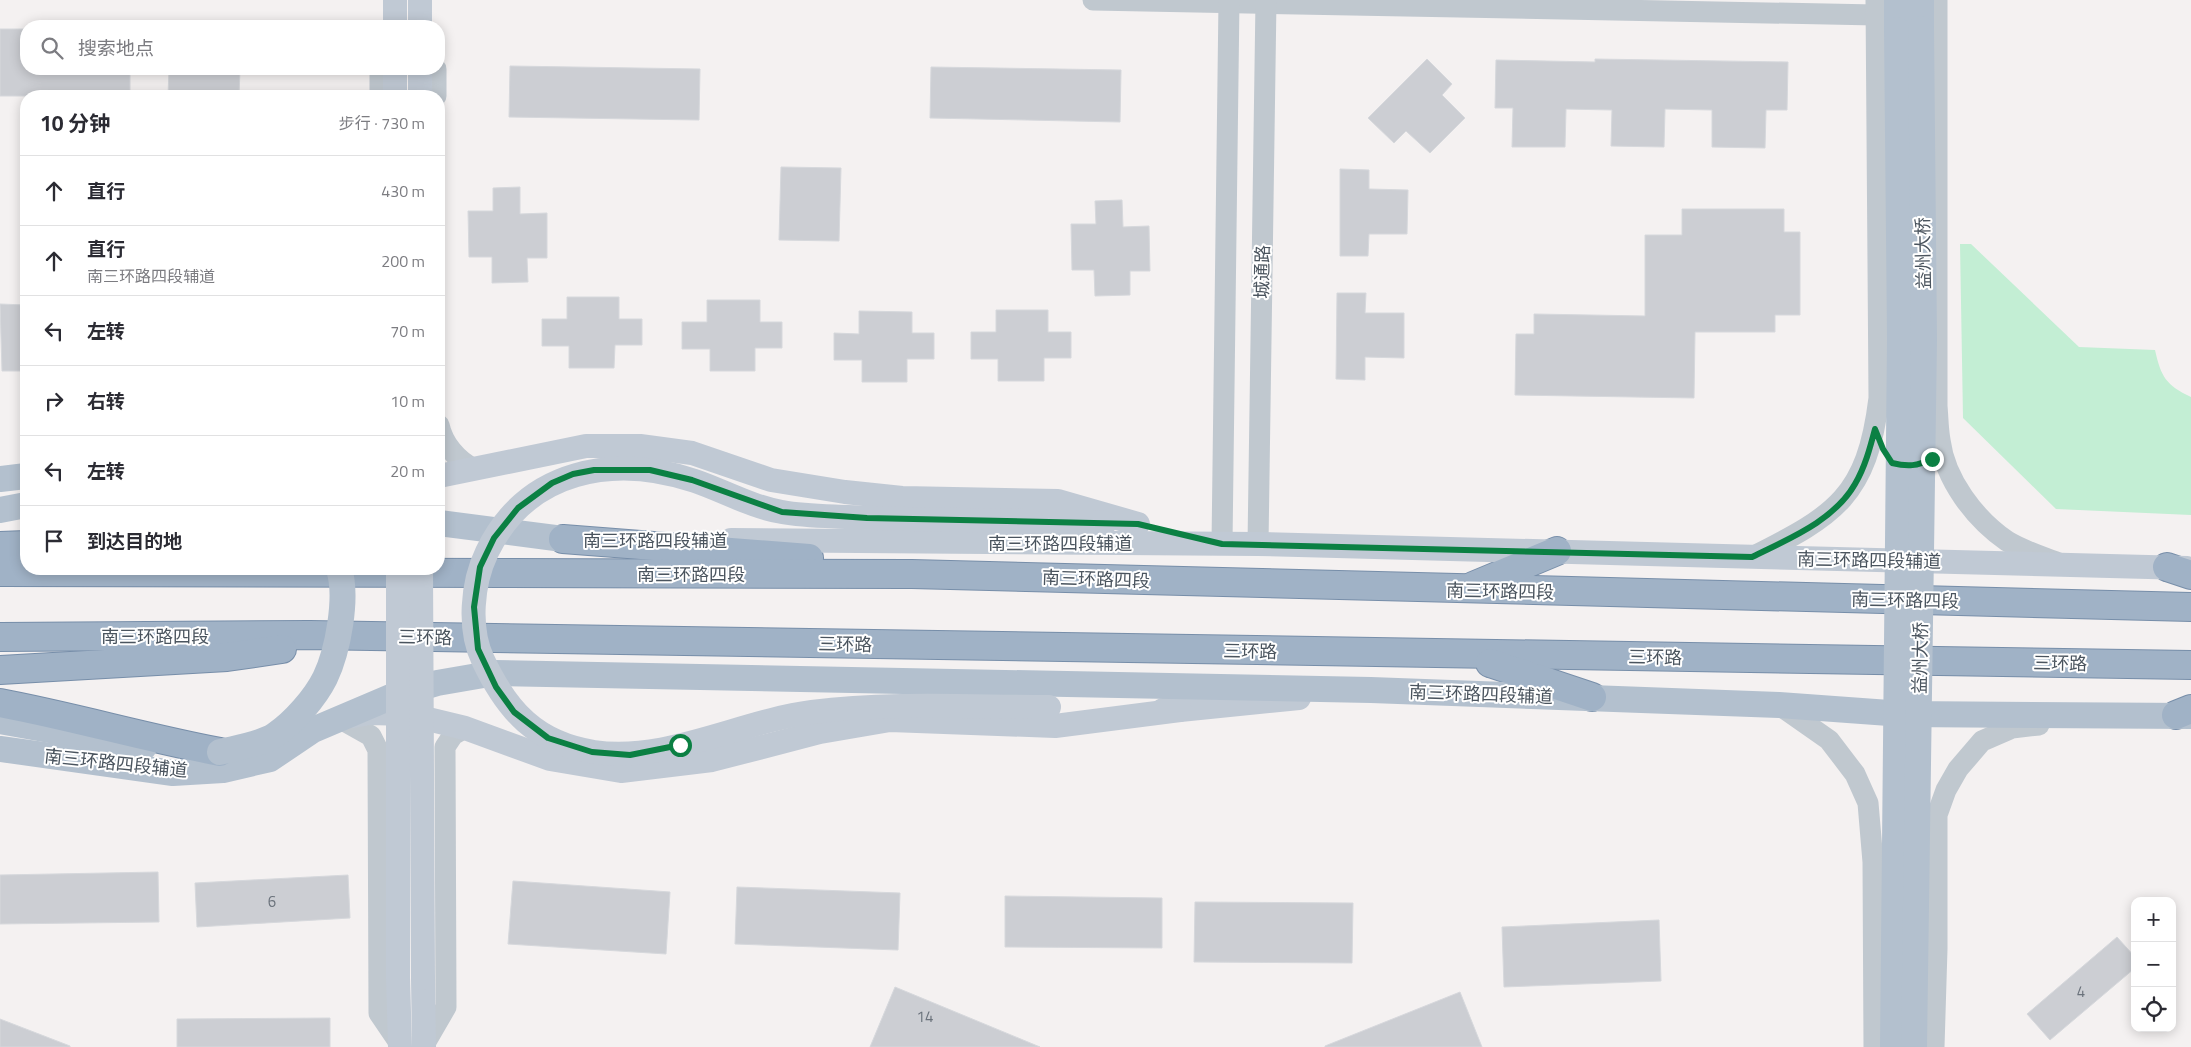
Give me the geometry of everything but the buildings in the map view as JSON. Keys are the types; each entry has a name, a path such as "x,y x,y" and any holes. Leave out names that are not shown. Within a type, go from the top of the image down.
{"highway":[{"path":"563,539 1107,580"},
{"path":"1463,590 1557,551"},
{"name":"南三环路四段","path":"445,571 912,574 1463,590 2191,607"},
{"name":"南三环路四段","path":"0,572 20,572"},
{"path":"0,670 98,666 227,657 283,649 310,635"},
{"name":"南三环路四段","path":"0,637 310,635"},
{"name":"三环路","path":"310,635 2191,665"},
{"path":"1465,654 1592,698"},
{"path":"0,703 54,713 169,743 220,752"}],"main road":[{"path":"393,0 395,20"},
{"path":"420,20 422,0"},
{"path":"1893,15 1921,0"},
{"name":"益州大桥","path":"1892,1047 1900,338 1893,15"},
{"name":"益州大桥","path":"1893,15 1924,338 1914,1047"},
{"path":"395,75 395,90"},
{"path":"420,75 420,90"},
{"path":"445,475 586,446 640,446 692,453 771,480 845,492 902,498 1058,500 1138,524 1222,544"},
{"name":"南三环路四段辅道","path":"1138,524 867,518 782,512 692,480 650,470 594,470 573,474 552,483 518,508 494,538 480,567 474,607 478,649 496,687 514,712 548,738 592,752 630,755 680,745 808,712 866,706 1180,710"},
{"path":"0,479 20,477"},
{"name":"南三环路四段辅道","path":"445,524 563,539 1258,544 2061,564 2183,570"},
{"path":"0,721 129,746 185,752 220,752 274,736 296,716 318,690 326,677 338,630 342,600 324,575"},
{"path":"398,575 398,977 400,1046"},
{"path":"421,575 424,1046"},
{"name":"南三环路四段辅道","path":"0,749 173,773 223,770 270,759 313,730 392,696 428,686 495,674 1370,690 1779,705 1903,714 2186,713"},
{"name":"南三环路四段辅道","path":"339,718 370,713 407,714 465,728 550,759 622,771 712,760 820,732 890,720 1054,726 1180,710 1370,690"}],"street":[{"path":"386,20 393,0"},
{"path":"422,0 428,20"},
{"path":"1093,0 1229,1 1893,15 1879,398 1875,429 1862,469 1854,486 1840,502 1799,534 1752,557"},
{"path":"1936,0 1937,396 1940,441 1953,480 1971,506 1991,528 2008,542 2061,564"},
{"name":"城通路","path":"1222,544 1229,1"},
{"name":"城通路","path":"1258,544 1266,2"},
{"path":"380,75 380,90"},
{"path":"436,75 436,90"},
{"path":"1875,429 1883,449 1892,463 1907,466 1919,466 1932,459 1940,441"},
{"path":"445,442 463,463 474,469"},
{"path":"1779,705 1829,740 1855,774 1868,803 1873,862 1874,1047"},
{"path":"1934,1047 1937,949 1937,816 1946,790 1958,770 1982,741 2012,728 2186,713"},
{"path":"400,1046 379,1013 378,750 392,722 408,716 432,722 445,747 446,1007 424,1046"},
{"path":"339,718 370,736 378,750"},
{"path":"445,747 453,735 465,728"}],"green space":[{"path":"1960,244 1971,244 2079,347 2155,350 2162,374 2170,384 2191,397 2191,515 2056,509 1963,418"}],"route":[{"path":"680,745 630,755 592,752 548,738 514,712 496,687 478,649 474,607 480,567 494,538 518,508 552,483 573,474 594,470 650,470 692,480 782,512 867,518 1138,524 1222,544 1752,557 1799,534 1822,518 1840,502 1854,486 1869,451 1875,429 1883,449 1892,463 1919,466 1932,459"}]}
